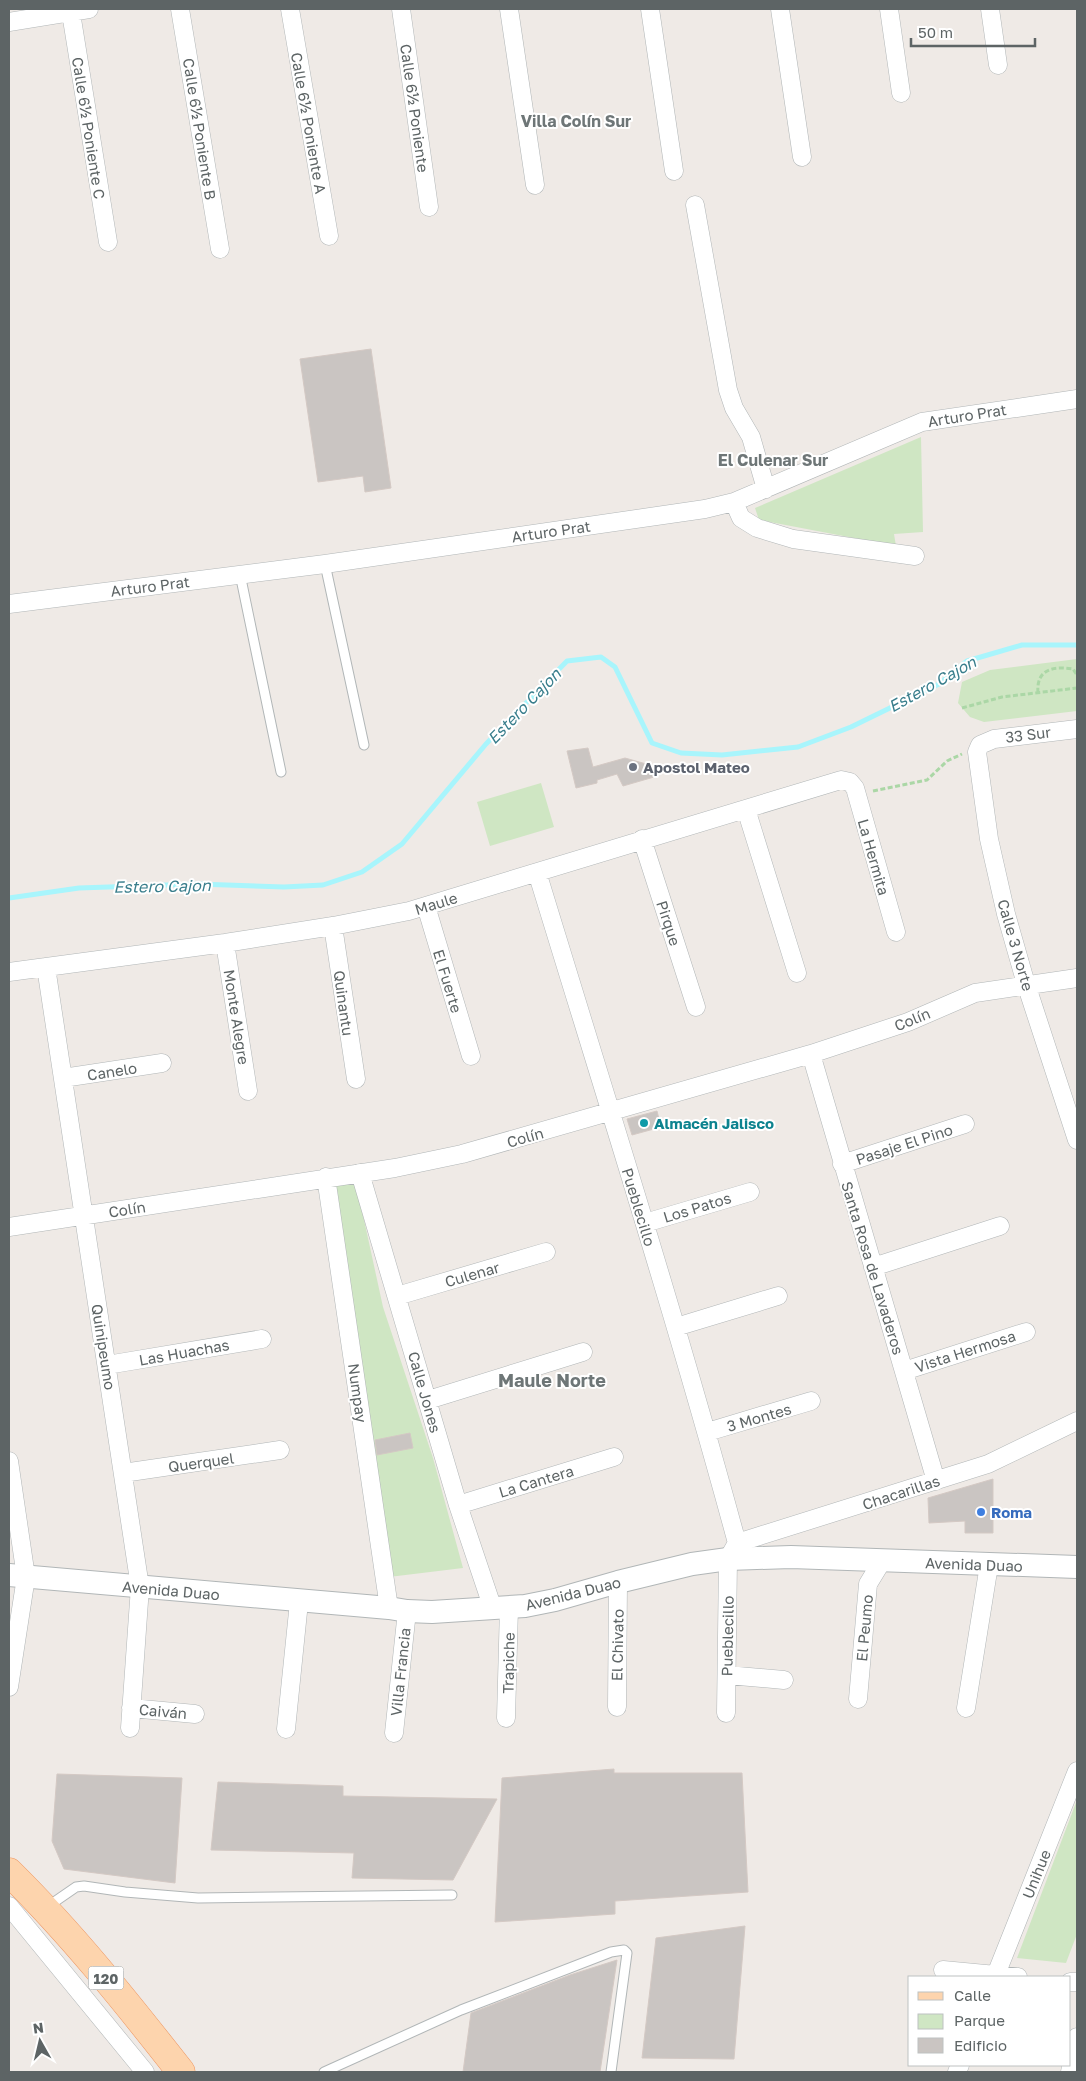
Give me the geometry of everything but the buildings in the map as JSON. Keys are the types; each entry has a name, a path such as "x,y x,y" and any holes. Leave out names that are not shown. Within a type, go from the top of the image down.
{"main road":[{"name":"120","path":"9,1866 14,1889 44,1908 110,1983 181,2072"}],"street":[{"path":"9,22 89,9"},
{"name":"Calle 6½ Poniente B","path":"180,9 220,249"},
{"name":"Calle 6½ Poniente A","path":"290,9 329,236"},
{"name":"Calle 6½ Poniente","path":"402,9 429,207"},
{"path":"509,9 535,185"},
{"path":"650,9 674,171"},
{"path":"780,9 802,158"},
{"path":"889,9 901,93"},
{"path":"990,9 998,65"},
{"name":"Calle 6½ Poniente C","path":"71,13 108,242"},
{"path":"695,205 728,390 734,408 750,437 766,489"},
{"name":"Arturo Prat","path":"9,604 325,564 705,510 734,502 922,422 1077,399"},
{"path":"734,502 742,518 756,528 775,534 793,539 915,556"},
{"name":"33 Sur","path":"980,745 994,738 1077,729"},
{"name":"Calle 3 Norte","path":"980,745 977,752 977,761 989,838 1006,914 1026,984 1071,1095 1077,1140"},
{"name":"Maule","path":"9,972 333,926 426,906 841,780 850,782"},
{"name":"La Hermita","path":"850,782 855,788 896,932"},
{"path":"746,809 797,973"},
{"name":"Pirque","path":"642,839 696,1007"},
{"name":"Pueblecillo","path":"537,872 707,1432 732,1551 726,1713"},
{"name":"El Fuerte","path":"426,906 470,1056"},
{"name":"Quinantu","path":"333,926 356,1079"},
{"name":"Monte Alegre","path":"225,942 248,1091"},
{"name":"Quinipeumo","path":"46,967 140,1587 130,1728"},
{"name":"Colín","path":"9,1228 326,1177 396,1168 462,1154 611,1113 811,1054 908,1022 968,995 1026,984 1077,978"},
{"name":"Santa Rosa de Lavaderos","path":"811,1054 936,1481"},
{"name":"Canelo","path":"63,1078 162,1063"},
{"name":"Pasaje El Pino","path":"842,1164 965,1124"},
{"name":"Calle Jones","path":"360,1173 458,1504 501,1608"},
{"name":"Numpay","path":"326,1177 398,1610"},
{"name":"Los Patos","path":"645,1223 750,1192"},
{"path":"873,1267 1000,1226"},
{"name":"Culenar","path":"397,1296 546,1252"},
{"path":"676,1328 778,1296"},
{"name":"Vista Hermosa","path":"904,1371 1026,1332"},
{"name":"Las Huachas","path":"107,1366 262,1339"},
{"path":"428,1400 583,1352"},
{"name":"3 Montes","path":"707,1432 812,1401"},
{"name":"Chacarillas","path":"732,1551 1003,1458 1053,1431 1077,1421"},
{"name":"Querquel","path":"123,1473 280,1450"},
{"name":"La Cantera","path":"458,1504 614,1457"},
{"path":"9,1462 17,1576 9,1687"},
{"name":"Avenida Duao","path":"17,1576 398,1610 501,1608 555,1600 692,1564 732,1551 791,1557 1077,1567"},
{"name":"El Peumo","path":"858,1700 868,1584 882,1561"},
{"path":"966,1708 989,1565"},
{"name":"El Chivato","path":"617,1707 618,1582"},
{"path":"286,1729 299,1602"},
{"name":"Trapiche","path":"501,1608 506,1718"},
{"name":"Villa Francia","path":"394,1733 398,1610"},
{"path":"727,1675 784,1680"},
{"name":"Caiván","path":"131,1708 195,1714"},
{"name":"Unihue","path":"995,1976 1077,1771"},
{"path":"14,1889 145,2072"},
{"path":"943,1970 995,1976"},
{"path":"1070,2072 1077,2037"}],"lane":[{"path":"325,564 364,744"},
{"path":"240,574 281,772"},
{"path":"44,1908 76,1887 84,1886 125,1892 198,1898 452,1894"},
{"path":"324,2072 461,2010 611,1952 624,1950 627,1953 612,2072"}],"path":[{"path":"1038,693 1037,683 1039,677 1051,669 1073,669 1077,675"},
{"path":"962,708 1002,697 1077,688"},
{"path":"850,782 876,792 927,780 947,761 980,745"}],"green space":[{"path":"921,437 923,532 894,534 896,546 759,520 755,508"},
{"path":"1077,659 1077,711 984,722 970,717 958,703 962,682 990,670"},
{"path":"541,783 554,827 490,846 477,802"},
{"path":"356,1183 383,1307 433,1458 463,1568 389,1577 333,1186"},
{"path":"1077,1800 1077,1934 1066,1963 1017,1958"}],"waterway":[{"name":"Estero Cajon","path":"9,898 79,888 197,884 284,887 323,885 362,872 402,844 486,744 567,661 601,657 615,667 652,743 681,753 722,755 798,747 851,727 939,684 967,661 1022,645 1077,645"}],"place":[{"name":"Apostol Mateo","path":"633,767"},
{"name":"Almacén Jalisco","path":"644,1123"},
{"name":"Roma","path":"981,1512"}],"district":[{"name":"Villa Colín Sur","path":"576,121"},
{"name":"El Culenar Sur","path":"773,460"},
{"name":"Maule Norte","path":"552,1380"}]}
